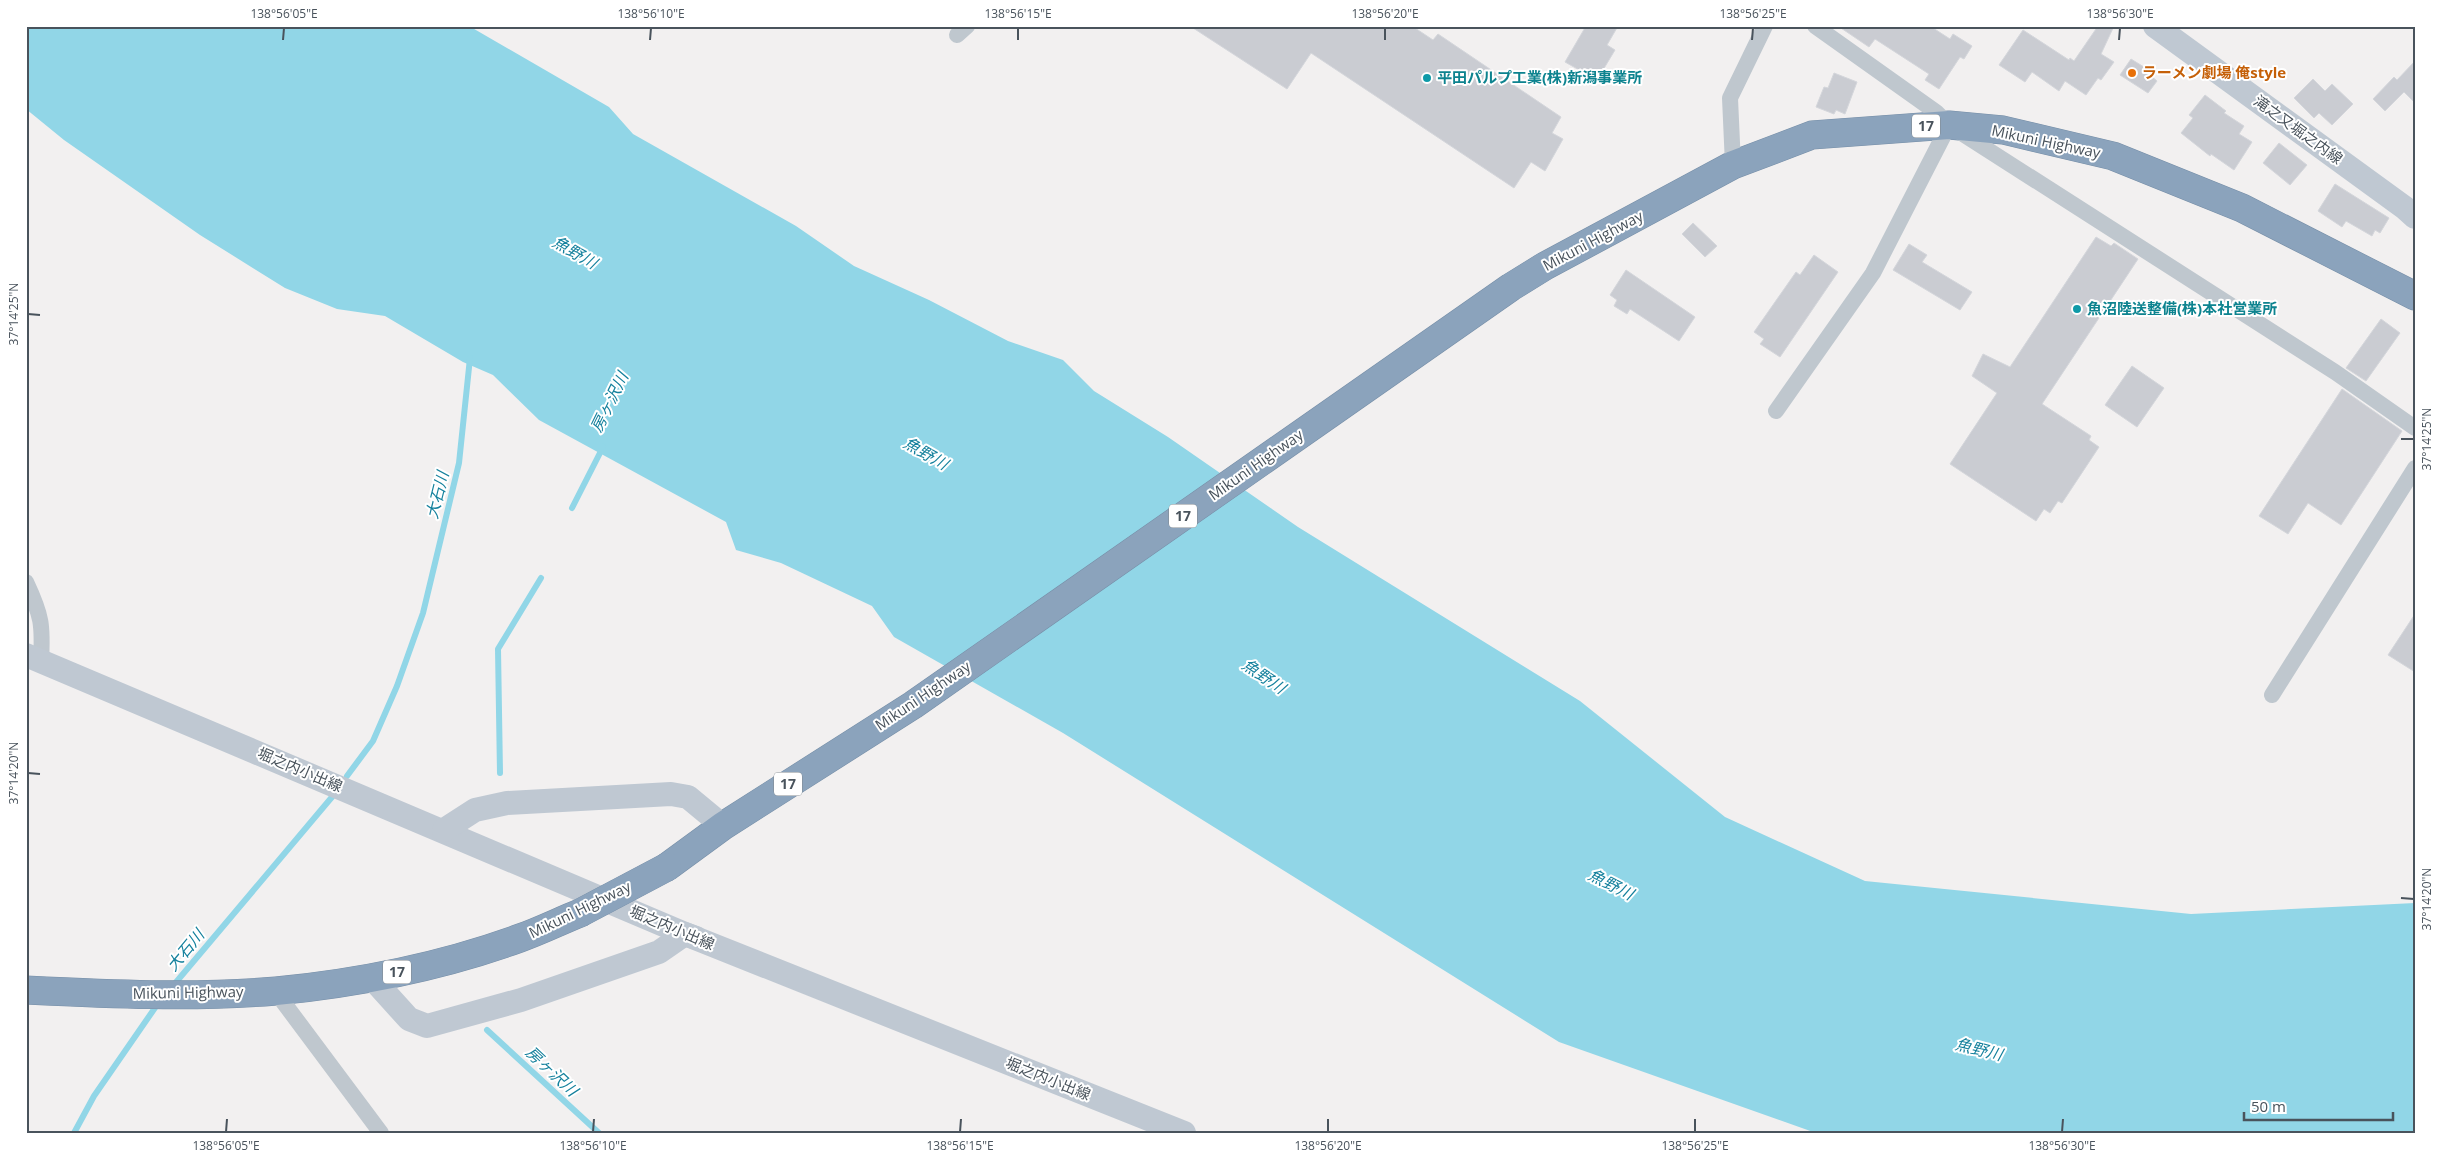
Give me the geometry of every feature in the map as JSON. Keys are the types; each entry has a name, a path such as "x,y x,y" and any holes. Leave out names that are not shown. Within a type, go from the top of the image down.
{"highway":[{"name":"Mikuni Highway","path":"26,990 132,994 207,994 275,991 371,977 445,961 501,944 580,913 667,867 723,826 913,705 1454,327 1545,266 1733,165 1812,135 1949,125 2003,130 2113,156 2242,208 2415,296"}],"main road":[{"name":"滝之又堀之内線","path":"2155,26 2415,217"},
{"name":"堀之内小出線","path":"34,659 444,830 685,934 1184,1133"},
{"path":"444,830 475,810 507,803 671,794 688,797 723,826"},
{"path":"371,977 409,1019 427,1026 521,1000 659,952 685,934"}],"street":[{"path":"1733,165 1730,98 1765,26"},
{"path":"1815,26 1936,112 1949,125 2335,372 2415,428"},
{"path":"1776,411 1873,273 1949,125"},
{"path":"2272,695 2415,468"},
{"path":"26,582 40,612 42,631 34,659"},
{"path":"275,991 381,1133"}],"water":[{"name":"魚野川","path":"26,26 469,26 609,107 633,134 796,226 854,266 929,300 1008,341 1063,360 1094,391 1168,437 1298,527 1580,701 1725,817 1865,881 2191,914 2415,903 2415,1133 1816,1133 1559,1042 1063,733 894,637 872,606 781,563 736,550 726,522 539,420 493,375 463,362 385,316 337,309 285,288 200,235 64,140 26,109"}],"building":[{"name":"平田パルプ工業(株)新潟事業所","path":"1190,26 1412,26 1433,40 1438,34 1561,117 1552,133 1563,139 1545,171 1531,162 1514,188 1311,53 1287,89"},
{"path":"1586,26 1618,26 1607,45 1615,50 1597,80 1565,62"},
{"path":"1838,26 1930,26 1950,39 1953,34 1972,46 1964,59 1960,57 1939,89 1925,80 1929,74 1875,39 1869,47"},
{"path":"2098,26 2114,26 2101,54 2114,62 2101,80 2098,78 2086,95 2065,81 2059,91 2032,72 2025,82 1999,65 2023,30 2069,60 2070,58 2074,61"},
{"path":"2131,59 2152,72 2150,75 2157,81 2148,93 2120,75"},
{"path":"2415,61 2415,103 2404,92 2385,111 2373,99 2394,77 2397,80"},
{"path":"1834,73 1857,82 1845,114 1836,110 1834,114 1816,107 1824,87 1828,88"},
{"path":"2313,79 2325,91 2332,84 2353,104 2332,125 2319,113 2314,118 2294,98"},
{"path":"2205,95 2226,111 2224,113 2244,126 2239,134 2252,142 2234,170 2211,154 2210,156 2181,133 2193,118 2189,115"},
{"path":"2279,143 2307,165 2290,185 2263,163"},
{"path":"2335,184 2389,218 2380,233 2375,230 2372,236 2346,221 2342,227 2318,211"},
{"path":"1693,223 1717,246 1705,257 1682,234"},
{"path":"2096,237 2111,246 2114,243 2138,259 2042,404 2091,436 2089,440 2099,447 2062,503 2058,501 2050,513 2044,509 2036,521 1950,464 1997,393 1972,376 1983,354 2010,367"},
{"path":"1909,244 1927,255 1922,262 1972,292 1960,310 1893,270"},
{"path":"1814,255 1838,272 1780,357 1760,344 1764,339 1754,332 1796,272 1800,275"},
{"path":"1626,270 1695,317 1679,341 1630,309 1627,314 1614,306 1617,300 1610,295"},
{"path":"2381,319 2400,333 2366,381 2346,368"},
{"path":"2132,366 2164,388 2137,427 2105,405"},
{"path":"2342,389 2402,431 2341,525 2308,503 2288,534 2259,516"},
{"path":"2415,614 2415,672 2388,655"}],"waterway":[{"name":"大石川","path":"347,776 373,741 397,686 423,613 459,463 470,358"},
{"name":"房ヶ沢川","path":"572,508 603,447"},
{"name":"房ヶ沢川","path":"500,773 498,649 541,578"},
{"name":"大石川","path":"172,987 332,797"},
{"name":"大石川","path":"74,1133 94,1096 159,1002"},
{"name":"房ヶ沢川","path":"487,1030 599,1133"}],"place":[{"name":"ラーメン劇場 俺style","path":"2132,73"},
{"name":"平田パルプ工業(株)新潟事業所","path":"1427,78"},
{"name":"魚沼陸送整備(株)本社営業所","path":"2077,309"}]}
